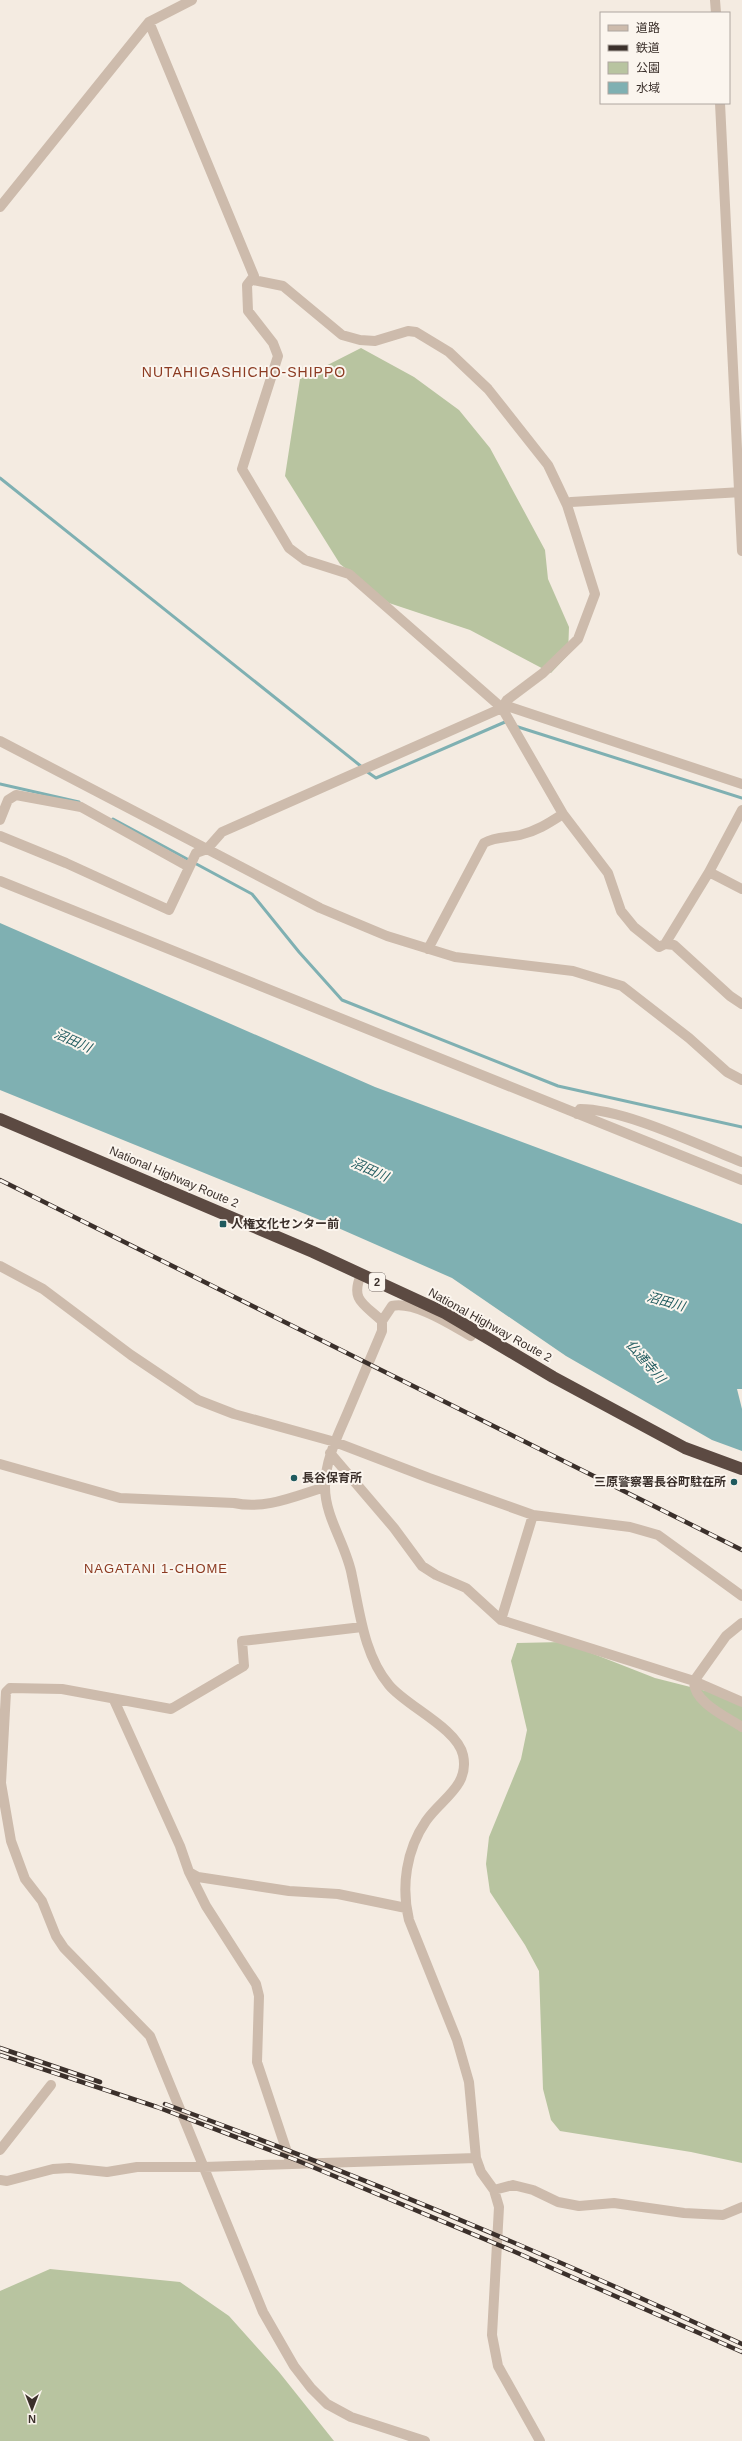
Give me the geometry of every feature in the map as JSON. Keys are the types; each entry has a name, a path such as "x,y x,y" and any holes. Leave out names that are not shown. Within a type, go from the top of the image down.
{"highway":[{"name":"National Highway Route 2","path":"0,1119 298,1245 445,1313 553,1376 685,1448 742,1469"}],"street":[{"path":"0,207 149,22 192,0"},
{"path":"715,0 716,12"},
{"path":"149,22 254,276 253,280 247,285 248,311 273,343 278,356 242,469 289,548 305,560 349,574 502,708 563,814 608,873 621,911 634,927 659,947 665,944 709,872 742,811"},
{"path":"720,104 741,492 742,551"},
{"path":"253,280 283,286 342,335 360,340 375,341 408,331 416,332 448,352 488,389 548,465 567,505 595,594 578,639 543,673 507,700 502,708"},
{"path":"567,505 571,502 741,492"},
{"path":"0,836 66,863 169,910 196,853 207,849 222,832 351,773 502,708 510,707 742,784"},
{"path":"0,741 320,908 387,936 455,957 573,972 622,986 689,1038 726,1072 742,1080"},
{"path":"0,820 8,800 16,795 81,807 189,866"},
{"path":"428,949 484,843 493,838 518,835 541,828 563,814"},
{"path":"709,872 742,889"},
{"path":"0,881 742,1180"},
{"path":"665,944 674,945 730,996 742,1004"},
{"path":"577,1114 580,1109 593,1109 628,1118 742,1162"},
{"path":"0,1266 43,1289 131,1355 198,1400 234,1414 336,1442 429,1478 533,1515 630,1527 658,1536 742,1596"},
{"path":"361,1275 356,1287 358,1299 382,1321"},
{"path":"475,1331 472,1336 438,1317 401,1304 392,1306 382,1321 382,1331 330,1454 325,1487 329,1511 352,1571 362,1627 376,1669 390,1687 453,1738 463,1754 463,1776 455,1790 426,1821 415,1840 406,1881 406,1908 464,2063 469,2082 476,2158 481,2172 494,2190 499,2207 492,2335 494,2352 498,2366 540,2441"},
{"path":"330,1454 394,1528 422,1566 436,1575 466,1588 502,1620 694,1681 742,1702"},
{"path":"0,1464 120,1498 234,1503 247,1506 271,1504 325,1487"},
{"path":"502,1620 533,1515"},
{"path":"742,1623 726,1636 694,1681 694,1686 706,1704 742,1727"},
{"path":"362,1627 242,1641 244,1666 170,1709 114,1700 62,1689 10,1688 6,1692 0,1783 11,1841 25,1879 42,1901 56,1936 64,1948 150,2036 264,2312 279,2343 311,2388 327,2404 351,2417 425,2441"},
{"path":"114,1700 180,1846 189,1872 206,1906 256,1984 259,1996 257,2062 291,2164"},
{"path":"189,1872 198,1877 289,1891 338,1894 406,1908"},
{"path":"0,2150 51,2085"},
{"path":"0,2180 7,2181 54,2169 69,2168 107,2172 137,2167 204,2167 476,2158"},
{"path":"494,2190 513,2185 533,2190 558,2202 580,2206 614,2203 684,2212 723,2215 742,2207"}],"green space":[{"path":"361,348 414,377 459,410 490,448 545,550 548,579 569,627 568,655 551,673 470,630 389,603 340,564 285,476 300,379"},
{"path":"563,1642 655,1678 722,1695 742,1706 742,2163 691,2152 560,2131 551,2120 543,2089 539,1971 525,1945 490,1892 486,1864 489,1837 521,1759 527,1730 511,1661 517,1643"},
{"path":"50,2269 180,2282 229,2316 279,2372 334,2441 0,2441 0,2291"}],"water":[{"path":"0,923 375,1087 742,1224 742,1389 737,1389 742,1409 742,1451 712,1440 566,1356 452,1278 320,1220 0,1090"}],"waterway":[{"path":"0,478 362,767"},
{"path":"366,771 376,778 505,722 508,723"},
{"path":"515,726 742,798"},
{"path":"0,784 79,802"},
{"path":"113,819 252,894 299,952 342,1000 558,1086 742,1127"}],"railway":[{"path":"0,1180 742,1550"},
{"path":"0,2048 100,2082"},
{"path":"0,2055 157,2107 296,2160 513,2251 742,2352"},
{"path":"165,2104 311,2159 456,2218 600,2280 742,2344"}],"place":[{"name":"人権文化センター前","path":"223,1224"},
{"name":"長谷保育所","path":"294,1478"},
{"name":"三原警察署長谷町駐在所","path":"734,1482"}],"district":[{"name":"NUTAHIGASHICHO-SHIPPO","path":"244,372"},
{"name":"NAGATANI 1-CHOME","path":"156,1568"}],"water label":[{"name":"沼田川","path":"73,1040"},
{"name":"沼田川","path":"370,1169"},
{"name":"沼田川","path":"666,1301"},
{"name":"仏通寺川","path":"646,1361"}]}
